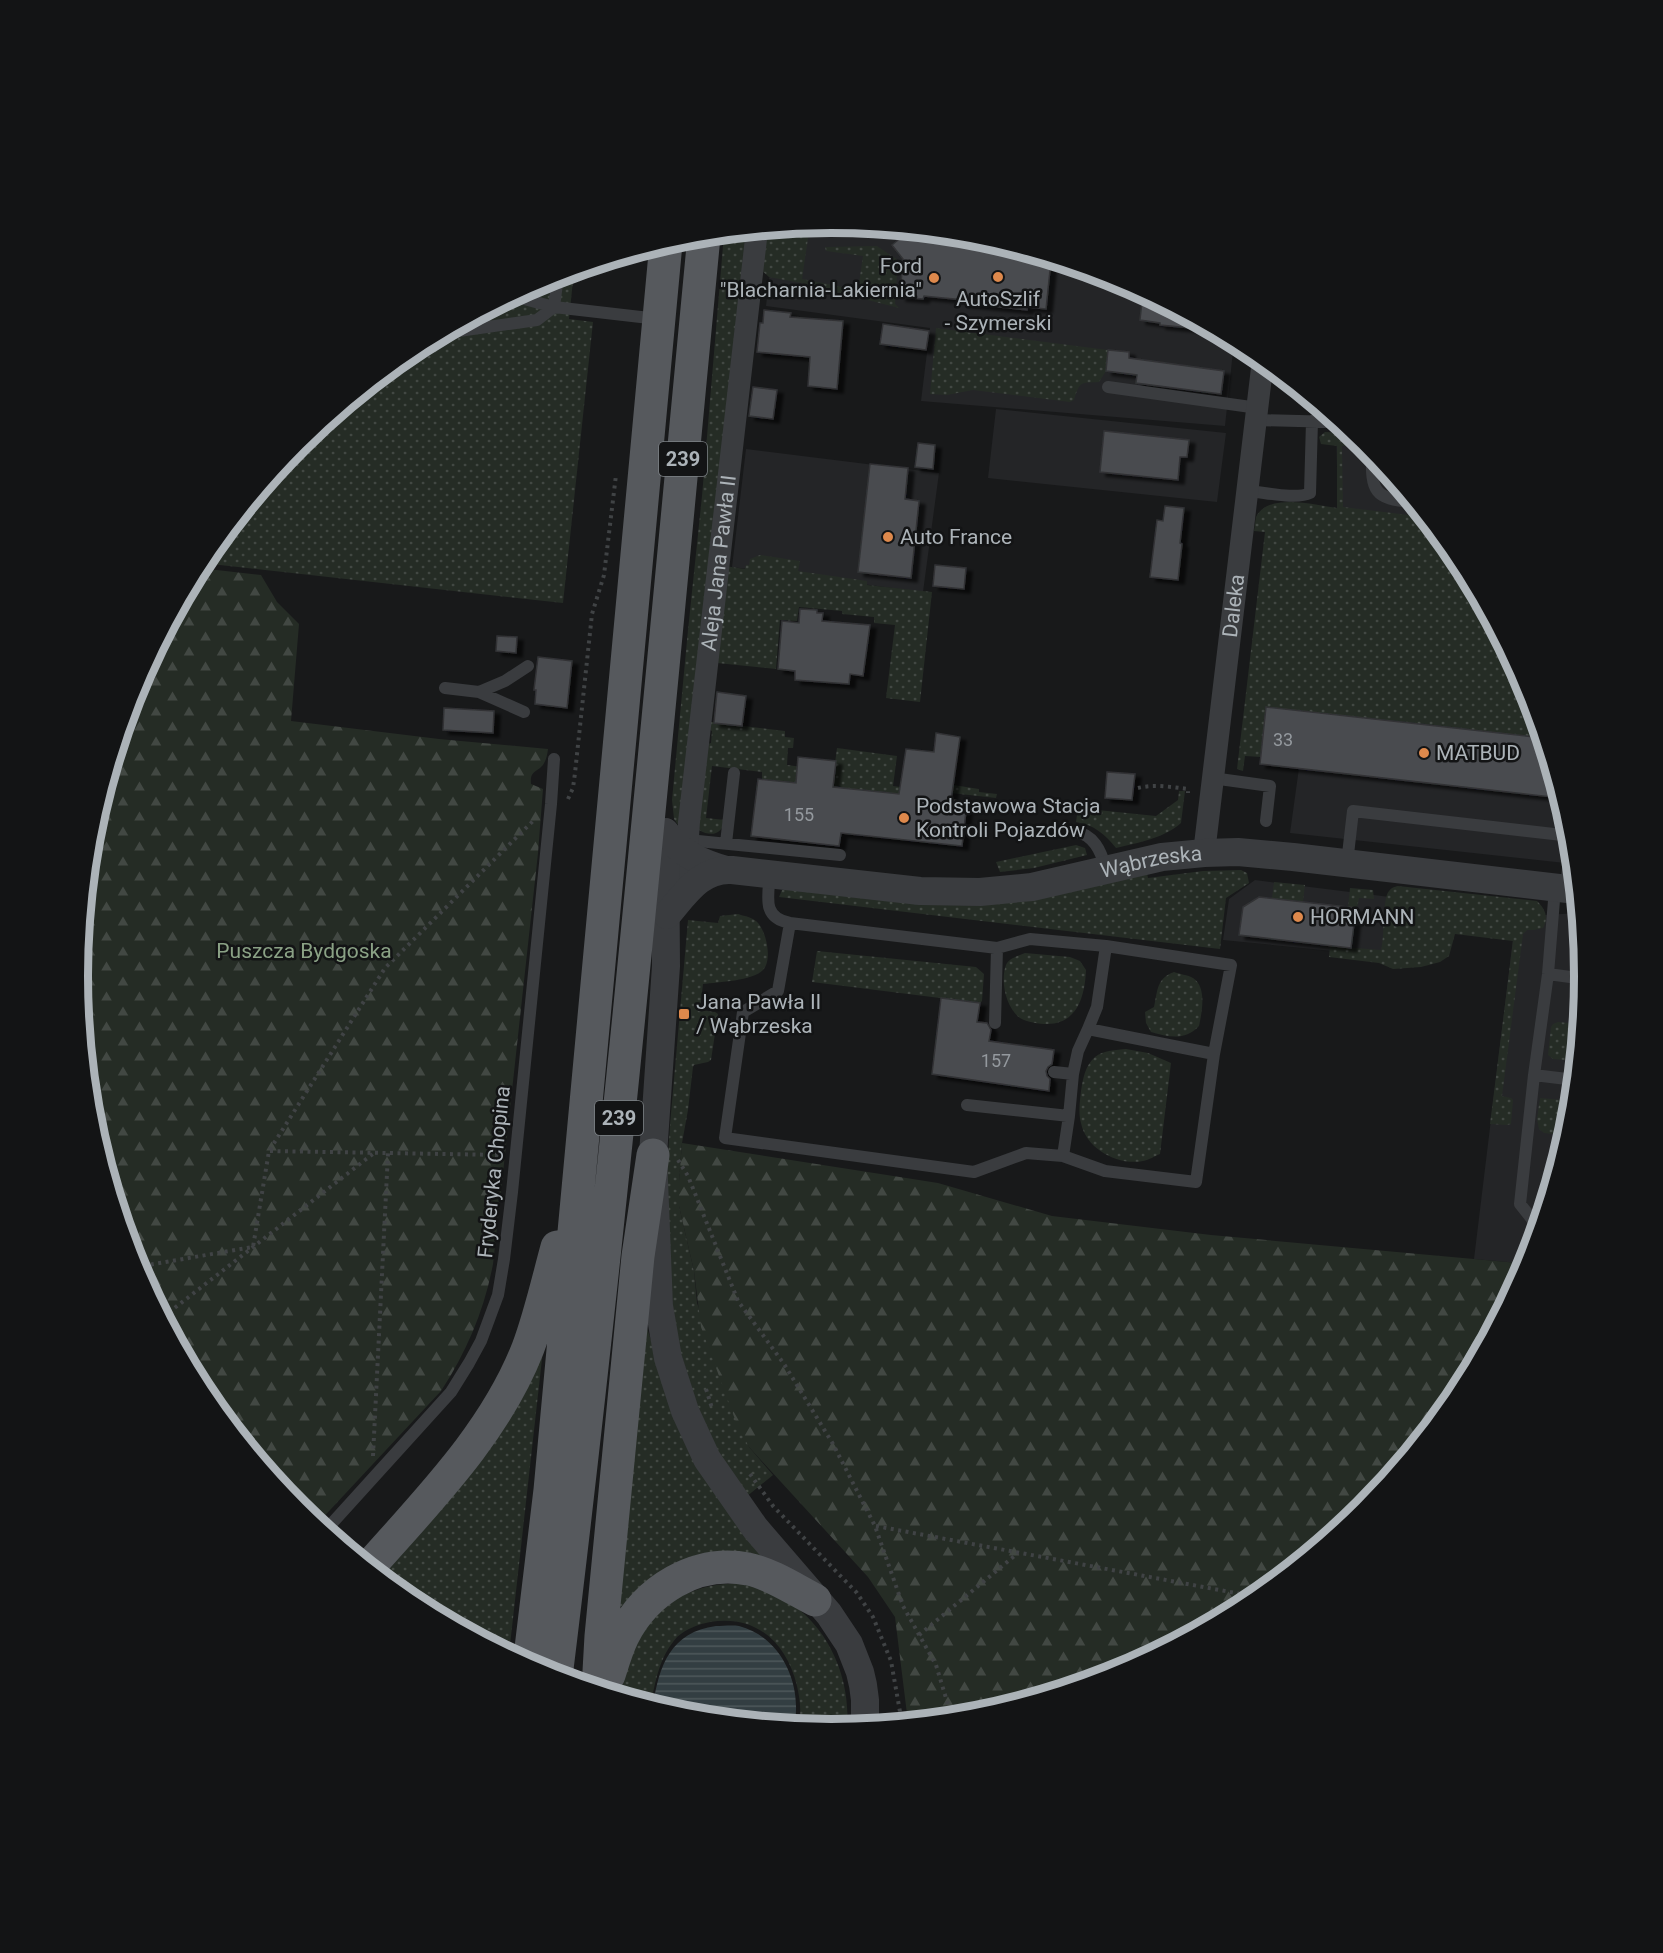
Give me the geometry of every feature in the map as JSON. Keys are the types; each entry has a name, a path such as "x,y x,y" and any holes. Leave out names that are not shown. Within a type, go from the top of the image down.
{"main road":[{"name":"Aleja Jana Pawła II","path":"653,620 703,245"},
{"name":"239","path":"557,1667 605,1253 656,748 653,620 659,319 665,253"},
{"name":"239","path":"530,1655 550,1490 581,1158 653,620"},
{"path":"656,748 680,842"},
{"path":"374,1562 466,1454 512,1382 528,1348 541,1306 581,1158"},
{"path":"598,1682 602,1624 638,1256 663,1160"},
{"path":"606,1684 621,1638 629,1625 649,1600 671,1582 702,1570 720,1567 751,1569 815,1600"}],"street":[{"name":"Aleja Jana Pawła II","path":"680,842 756,238"},
{"name":"Daleka","path":"1204,853 1262,371"},
{"name":"Wąbrzeska","path":"680,842 698,860 726,856 770,874 920,891 980,892 1032,887 1144,860 1204,853 1238,852 1566,889"},
{"path":"680,842 676,905 666,966 659,1306 668,1358 685,1411 707,1459 755,1528 840,1630 855,1655 865,1700 865,1719"},
{"name":"Wąbrzeska","path":"676,905 702,877 717,871 726,856"}],"lane":[{"path":"465,330 537,320 554,307 557,286"},
{"path":"526,300 554,307 659,319"},
{"path":"1108,387 1257,414 1325,421"},
{"path":"1248,491 1295,496 1310,493 1312,421"},
{"path":"1372,467 1376,488 1380,494 1391,500 1402,501"},
{"path":"478,692 505,681 528,666"},
{"path":"445,688 478,692 524,712"},
{"name":"Fryderyka Chopina","path":"331,1525 451,1392 470,1364 498,1295 516,1155 554,759"},
{"path":"734,773 726,856 840,855"},
{"path":"1212,778 1270,786 1266,821"},
{"path":"1347,864 1353,811 1560,835"},
{"path":"1073,831 1097,844 1106,869"},
{"path":"770,874 769,907 772,915 779,921 997,948 1030,939 1106,946 1231,965 1214,1054 1196,1182 1105,1171 1063,1156 1026,1153 974,1172 725,1138 743,1012 778,990 790,923"},
{"path":"1533,1220 1520,1204 1548,974 1566,889"},
{"path":"1063,1156 1073,1074 1078,1051 1097,1007 1106,946"},
{"path":"995,1023 997,948"},
{"path":"1548,974 1574,978"},
{"path":"1088,1029 1214,1054"},
{"path":"1054,1072 1073,1074"},
{"path":"1534,1075 1567,1079"},
{"path":"967,1105 1069,1116"}],"path":[{"path":"253,1247 269,1151 386,968 551,804 563,804 573,788 592,614 604,575 617,464"},
{"path":"1138,788 1148,786 1188,789 1186,812 1208,814"},
{"path":"269,1151 516,1155"},
{"path":"169,1312 374,1153"},
{"path":"372,1481 388,1153"},
{"path":"663,1160 675,1153 688,1176 738,1301 784,1364 833,1444 875,1526 903,1606 936,1665 949,1709"},
{"path":"146,1264 253,1247"},
{"path":"704,1384 715,1416"},
{"path":"748,1472 773,1506 857,1593 873,1617 891,1661 901,1716"},
{"path":"875,1526 1243,1594"},
{"path":"919,1635 1018,1553"}],"shaded area":[{"path":"832,233 880,235 976,248 1024,259 1116,290 1160,310 1233,352 1225,426 921,401 930,328 766,306 774,236"},
{"path":"996,409 1226,433 1217,502 988,478"},
{"path":"1336,432 1357,451 1422,525 1338,516"},
{"path":"746,449 939,473 923,592 732,567"},
{"path":"1299,768 1552,797 1565,863 1290,833"},
{"path":"1255,880 1390,897 1384,956 1223,940 1229,899"},
{"path":"1571,913 1573,1025 1560,1121 1549,1169 1517,1263 1474,1259 1516,914 1527,916"},
{"path":"716,1626 739,1626 767,1641 778,1652 792,1680 795,1695 795,1718 735,1713 655,1698 659,1677 670,1653 688,1635"}],"green space":[{"path":"809,234 802,279 858,290 863,256 826,251 825,247 877,246 898,260 895,304 899,308 769,277 760,269 762,237"},
{"path":"748,239 679,826 674,819 672,800 702,496 723,242"},
{"path":"573,280 569,319 593,322 563,603 214,564 242,524 306,451 379,387 460,333 503,310"},
{"path":"936,328 1108,350 1106,371 1099,382 1082,384 1074,400 1070,402 973,390 947,395 930,394"},
{"path":"1325,432 1338,434 1352,446 1342,446 1343,507 1414,516 1421,524 1475,605 1498,648 1535,737 1267,707 1261,757 1245,756 1243,771 1237,769 1265,532 1254,531 1256,517 1262,509 1281,502 1337,508 1337,446 1321,444 1319,437"},
{"path":"760,555 800,561 798,571 867,581 867,585 932,592 920,702 886,698 895,625 874,623 874,617 799,607 797,621 780,620 776,669 717,663 725,566 745,569 750,559"},
{"name":"Puszcza Bydgoska","path":"211,569 261,575 277,602 299,624 291,721 439,739 548,749 544,764 531,778 531,784 543,789 538,853 493,1264 485,1298 467,1346 441,1391 323,1518 273,1466 242,1429 188,1348 145,1261 114,1169 95,1073 90,1025 88,977 95,880 114,784 145,692 188,605"},
{"path":"711,722 785,731 785,737 794,738 793,748 788,748 787,765 834,771 837,748 897,756 893,786 922,790 934,782 979,789 979,792 997,794 996,798 951,793 949,800 762,779 762,772 712,766 706,818 725,820 719,832 708,834 699,830 705,745 711,743 712,731 708,729"},
{"path":"1179,791 1185,791 1181,823 1167,833 1142,842 1116,848 1099,831 1076,822 1078,808 1156,816 1178,800"},
{"path":"1076,845 1085,848 1087,855 1034,868 1000,872 996,862"},
{"path":"1241,870 1247,873 1249,883 1226,898 1220,949 779,897 782,890 1147,873 1148,878 1203,871"},
{"path":"1274,882 1305,885 1303,902 1272,898"},
{"path":"1393,887 1537,901 1544,910 1546,920 1543,928 1527,930 1523,934 1502,1096 1513,1100 1511,1124 1490,1124 1513,941 1455,934 1449,956 1440,962 1421,967 1393,969 1379,963 1329,957 1330,946 1381,950 1387,895"},
{"path":"1350,888 1373,890 1374,899 1359,898 1357,908 1348,907"},
{"path":"738,914 752,918 760,925 767,945 768,959 763,970 751,977 703,984 700,1010 718,1014 711,1060 693,1067 682,1143 679,1206 694,1271 697,1303 749,1447 773,1475 746,1497 720,1456 695,1400 675,1333 665,1203 688,920 718,923 720,916"},
{"path":"817,951 976,967 984,974 982,1001 980,1003 812,982"},
{"path":"1025,953 1070,957 1080,961 1086,970 1084,989 1078,1006 1066,1019 1058,1023 1047,1024 1026,1021 1015,1014 1011,1008 1004,986 1004,971 1009,961"},
{"path":"1174,972 1193,978 1202,993 1199,1026 1182,1036 1151,1032 1146,1023 1145,1012 1154,1007 1161,982"},
{"path":"1558,1022 1573,1023 1569,1060 1553,1059 1548,1055 1553,1024"},
{"path":"1126,1049 1148,1053 1171,1063 1160,1154 1143,1161 1123,1161 1104,1154 1089,1141 1080,1119 1082,1086 1089,1064 1102,1053"},
{"path":"1540,1098 1563,1100 1557,1135 1544,1133 1539,1129 1537,1119"},
{"path":"682,1143 938,1183 1052,1216 1211,1235 1517,1263 1475,1348 1421,1429 1357,1502 1284,1566 1203,1620 1116,1663 1024,1694 976,1705 907,1715 895,1617 868,1577 749,1447 736,1422 701,1327 694,1271 679,1206"},
{"path":"646,1325 662,1374 770,1561 635,1593 618,1610"},
{"path":"543,1350 510,1646 460,1620 386,1571"},
{"path":"742,1583 770,1592 786,1600 814,1624 834,1655 841,1673 847,1719 799,1719 797,1686 786,1657 767,1635 755,1627 742,1623 727,1621 706,1623 688,1629 677,1637 662,1661 653,1697 622,1689 633,1649 641,1632 674,1601 694,1591 717,1585"}],"building":[{"path":"901,237 928,240 976,248 1050,267 1046,309 1027,307 1027,310 924,296 923,299 900,297 903,259 892,245"},
{"path":"1142,302 1194,328 1160,325 1160,323 1140,320"},
{"path":"764,310 791,313 790,317 843,321 837,389 808,386 810,357 757,352 760,323 763,323"},
{"path":"883,324 929,331 926,350 880,344"},
{"path":"1108,350 1129,352 1129,358 1224,371 1221,394 1136,383 1137,375 1106,371"},
{"path":"753,387 777,390 773,419 749,416"},
{"path":"1104,431 1189,440 1187,457 1180,457 1178,480 1100,472"},
{"path":"918,443 935,445 933,469 915,467"},
{"name":"Auto France","path":"870,464 908,468 905,499 919,501 911,578 858,572"},
{"path":"1165,506 1184,508 1178,580 1150,577 1157,520 1163,521"},
{"path":"935,565 966,568 964,589 933,586"},
{"path":"800,609 817,610 817,613 823,613 822,621 870,625 863,676 850,674 849,684 795,680 795,671 778,669 782,621 799,623"},
{"path":"497,636 517,637 516,653 496,651"},
{"path":"538,657 572,661 567,708 535,704 536,690 534,690"},
{"path":"717,692 746,696 742,726 714,723"},
{"name":"MATBUD","path":"1266,707 1535,737 1552,797 1260,764"},
{"path":"444,708 494,711 493,733 443,730"},
{"path":"936,733 960,737 951,800 967,802 962,846 841,833 839,846 751,836 758,779 796,783 798,757 836,761 833,787 899,794 906,749 934,752"},
{"path":"1107,772 1135,774 1132,800 1105,798"},
{"name":"HORMANN","path":"1259,897 1356,908 1351,948 1239,935 1243,907"},
{"path":"941,998 980,1003 977,1022 987,1023 991,1030 989,1041 1054,1050 1052,1064 1046,1071 1050,1079 1049,1091 932,1074"}],"place":[{"name":"AutoSzlif - Szymerski","path":"998,277"},
{"name":"Ford \"Blacharnia-Lakiernia\"","path":"934,278"},
{"name":"Auto France","path":"888,537"},
{"name":"MATBUD","path":"1424,753"},
{"name":"Podstawowa Stacja Kontroli Pojazdów","path":"904,818"},
{"name":"HORMANN","path":"1298,917"},
{"name":"Jana Pawła II / Wąbrzeska","path":"684,1014"}]}
